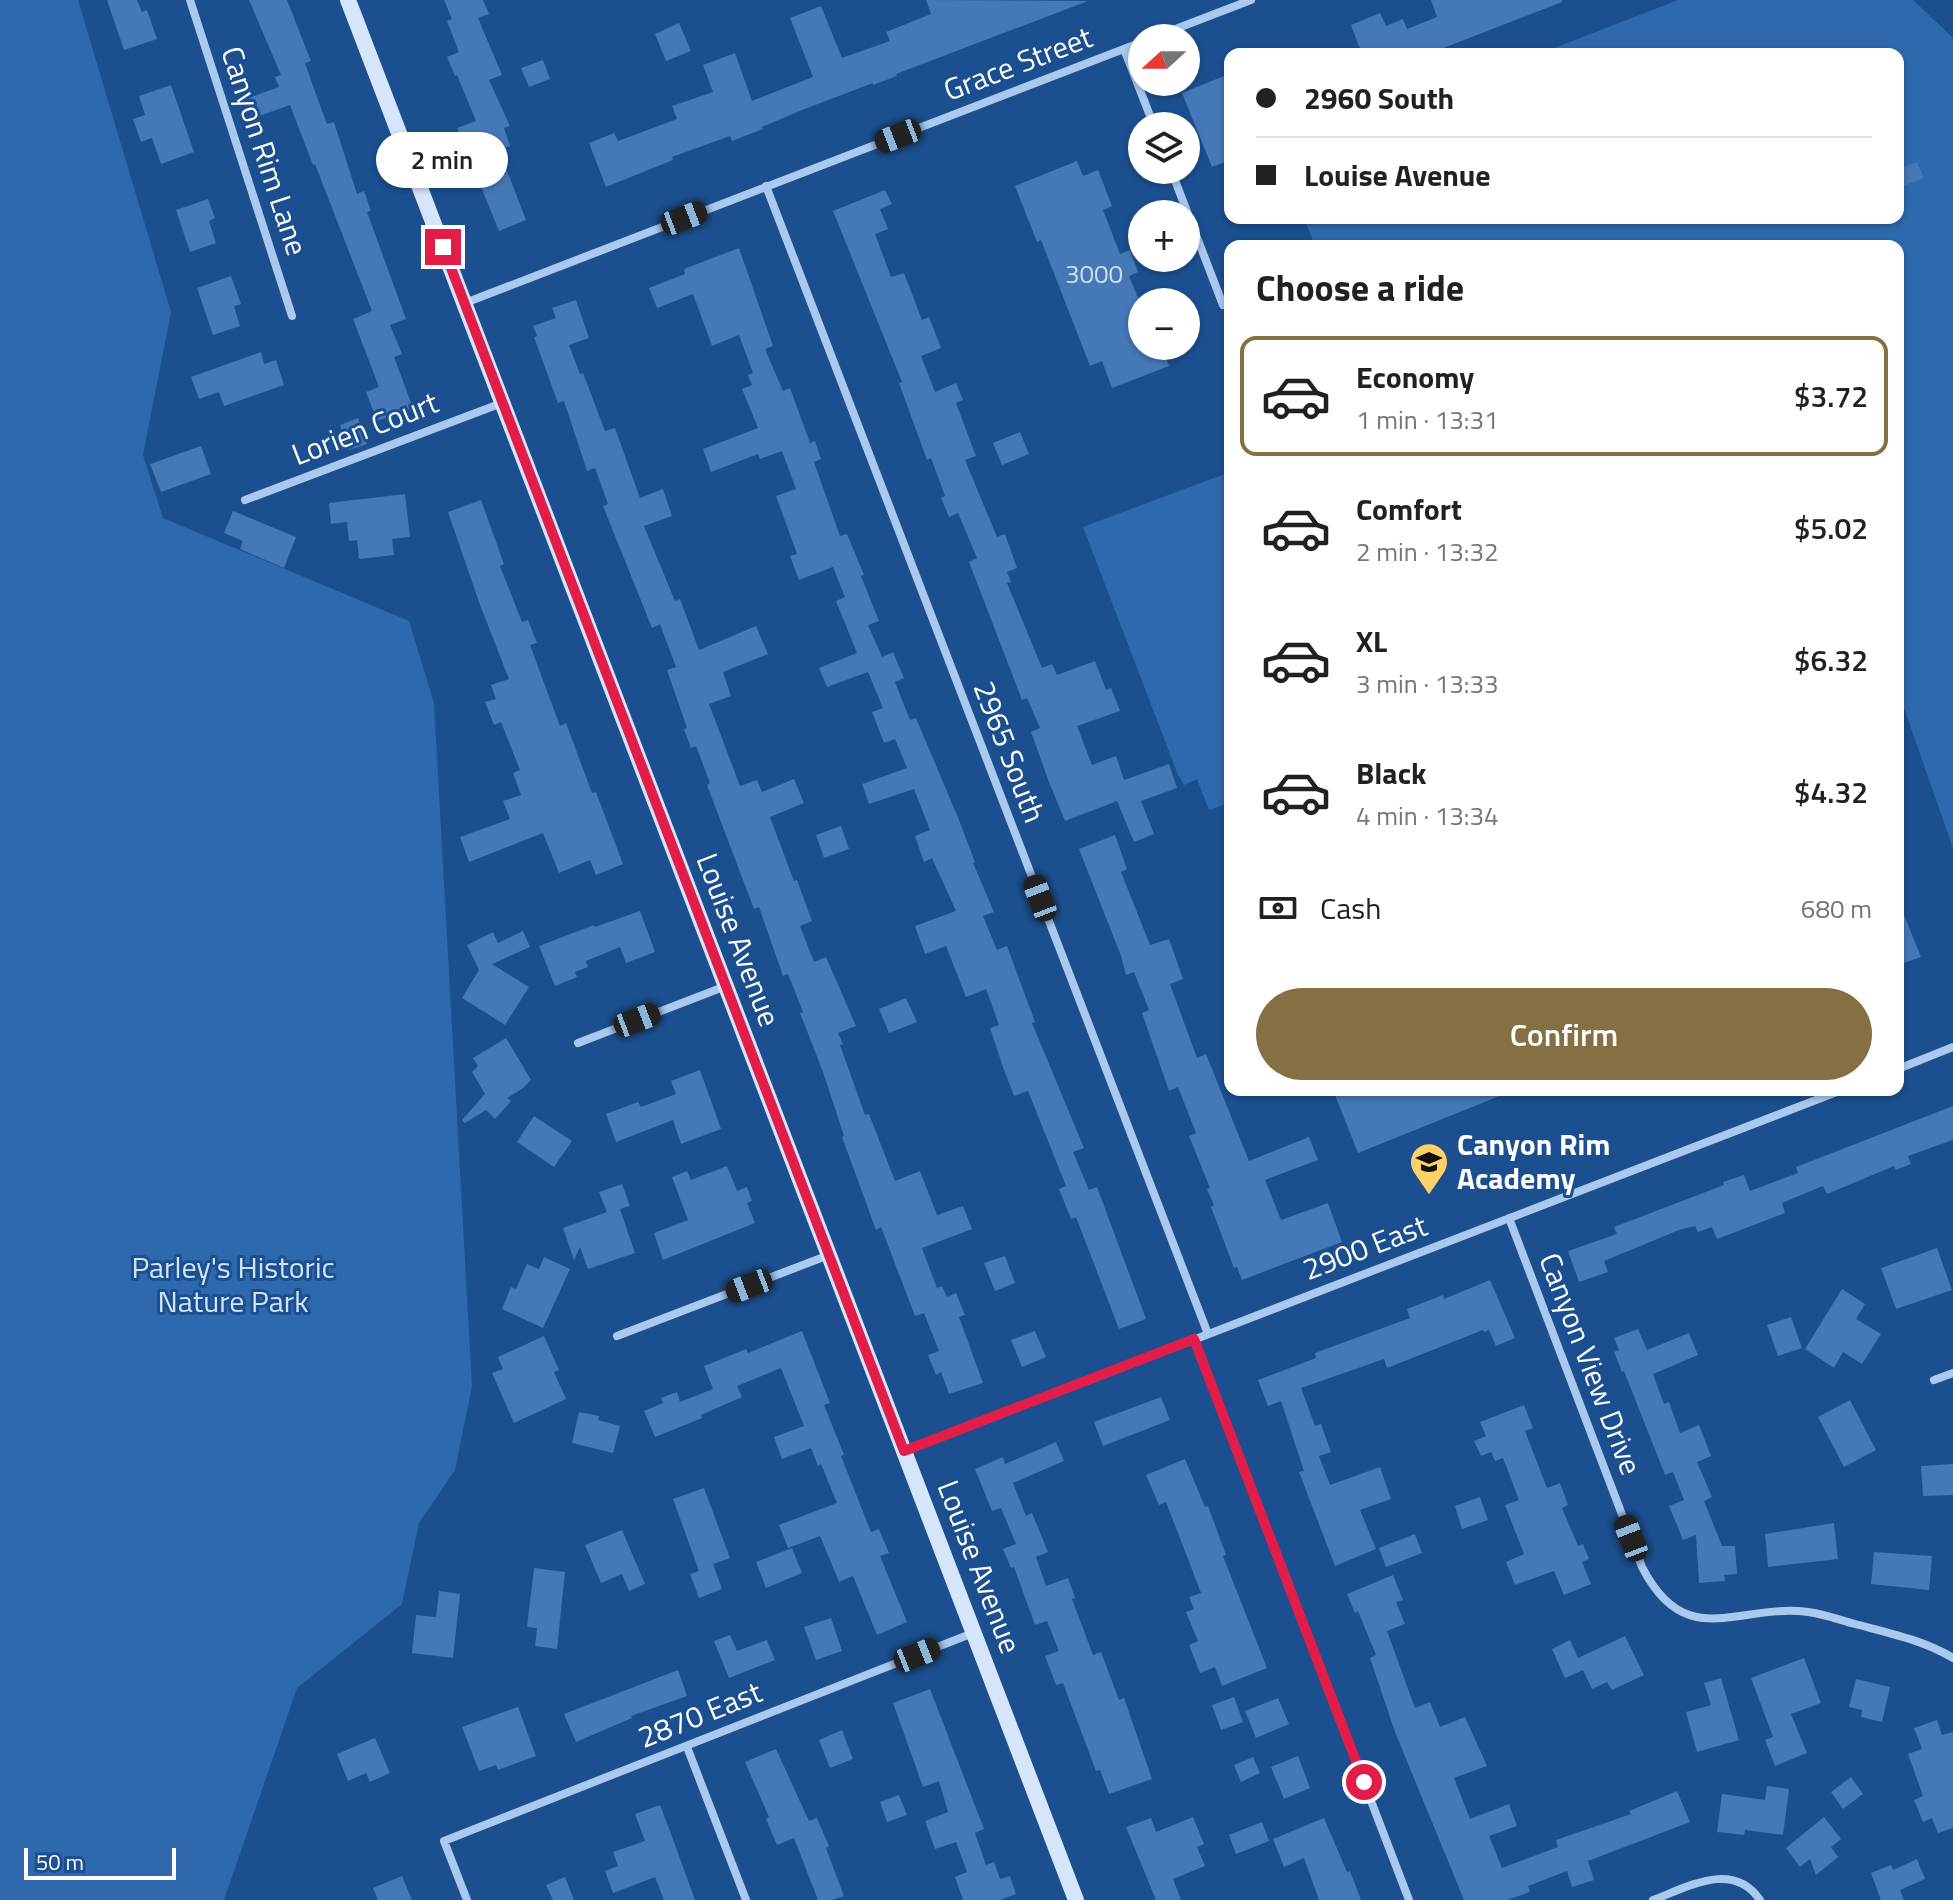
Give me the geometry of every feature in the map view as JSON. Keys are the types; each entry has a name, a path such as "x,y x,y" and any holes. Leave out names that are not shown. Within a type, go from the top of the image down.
{"street":[{"name":"Canyon Rim Lane","path":"190,0 292,316"},
{"name":"Louise Avenue","path":"348,0 1076,1900"},
{"path":"1188,24 1251,0"},
{"name":"Grace Street","path":"464,303 1128,47"},
{"path":"1124,49 1149,112"},
{"path":"1176,184 1223,305"},
{"name":"2965 South","path":"766,186 1208,1334"},
{"name":"Lorien Court","path":"245,500 502,403"},
{"path":"578,1043 726,986"},
{"path":"1904,1067 1953,1047"},
{"name":"2900 East","path":"904,1451 1826,1096"},
{"name":"Canyon View Drive","path":"1509,1218 1642,1567 1658,1593 1682,1612 1696,1617 1712,1620 1809,1612 1917,1640 1953,1658"},
{"path":"617,1336 829,1255"},
{"path":"1194,1339 1409,1900"},
{"path":"1934,1380 1953,1373"},
{"name":"2870 East","path":"467,1900 444,1841 974,1633"},
{"path":"687,1747 746,1900"},
{"path":"1653,1900 1718,1878 1738,1880 1760,1900"}],"green space":[{"name":"Parley's Historic Nature Park","path":"0,0 78,0 171,312 143,455 163,518 409,621 434,703 472,1386 455,1470 419,1523 402,1604 297,1688 224,1900 0,1900"},
{"path":"1678,0 1913,0 1953,38 1953,848 1904,708 1904,240 1313,240 1306,224 1904,224 1904,48 1554,48"},
{"path":"1224,474 1224,805 1209,810 1197,779 1184,785 1178,775 1083,527"}],"building":[{"path":"107,0 137,0 142,12 147,10 157,39 124,50"},
{"path":"249,0 287,0 311,61 305,63 327,124 334,122 357,194 364,191 371,211 367,212 406,319 390,325 402,354 394,357 413,408 377,421 366,392 379,387 353,319 372,311 315,164 290,105 253,118 246,99 279,87 275,77 281,75"},
{"path":"444,0 483,0 489,14 478,18 502,75 489,80 510,126 504,128 510,146 499,150 526,220 499,231 457,128 476,121 447,57 459,52 447,21 452,19"},
{"path":"926,0 1088,1 802,110 732,141 730,136 672,157 673,160 606,187 589,143 614,133 618,141 677,119 672,106 713,92 703,65 735,53 752,101 813,77 790,18 821,6 842,58 890,41 886,32 931,14"},
{"path":"1431,0 1562,0 1443,48 1360,48 1351,25 1380,13 1386,26 1403,19 1407,29 1437,17"},
{"path":"679,23 691,51 666,61 655,34"},
{"path":"543,60 550,79 529,87 521,68"},
{"path":"1224,76 1224,162 1212,167 1200,137 1200,112 1190,112 1183,96 1200,96 1200,86"},
{"path":"171,85 194,152 161,164 152,138 141,142 133,119 145,115 139,96"},
{"path":"1077,161 1083,176 1098,170 1112,206 1103,210 1120,254 1128,251 1128,272 1138,272 1129,276 1134,288 1128,288 1128,360 1167,360 1169,366 1112,388 1102,361 1090,366 1041,240 1037,242 1015,186"},
{"path":"1917,162 1924,178 1904,186 1904,167"},
{"path":"885,190 892,204 880,209 888,229 875,234 891,277 904,273 922,320 929,317 941,348 921,356 935,392 956,383 963,400 956,403 976,456 965,460 997,537 1005,534 1017,568 1007,572 1011,582 1007,583 1042,668 1052,664 1057,675 1095,661 1106,690 1111,688 1120,711 1077,726 1092,765 1116,756 1124,780 1169,764 1177,788 1141,801 1154,834 1134,842 1117,801 1065,821 1049,782 1031,732 1040,728 1027,698 1022,700 969,562 977,558 958,513 949,517 941,498 945,496 931,458 927,460 899,383 902,382 833,211"},
{"path":"208,199 215,218 209,221 216,243 190,252 176,210"},
{"path":"739,248 773,346 765,349 783,391 790,388 810,443 815,441 821,459 814,462 840,536 847,534 864,575 861,576 879,621 868,625 882,657 893,652 904,678 895,682 910,720 916,718 994,912 983,916 997,950 1007,946 1035,1022 1032,1023 1084,1148 1073,1152 1089,1190 1097,1187 1146,1319 1119,1329 1076,1217 1071,1219 1059,1189 1066,1186 1028,1091 1014,1096 990,1028 999,1025 986,989 966,997 946,946 925,954 915,926 956,911 932,858 924,862 915,836 930,830 914,789 869,804 862,784 907,768 895,739 884,743 872,712 883,708 868,672 827,687 819,668 857,653 836,601 845,597 833,567 799,580 790,556 797,554 776,496 796,489 782,451 760,459 758,454 711,472 703,449 758,428 742,389 752,385 748,375 753,373 739,335 712,346 693,294 657,308 649,288 685,274 684,269"},
{"path":"231,276 241,304 234,306 240,326 213,335 197,288"},
{"path":"576,300 589,338 569,345 605,431 615,428 640,498 663,489 672,516 644,526 675,601 680,599 699,650 756,626 768,654 723,672 731,696 709,704 740,786 757,780 762,792 794,779 804,803 770,817 812,921 800,926 814,962 826,957 856,1026 838,1033 843,1044 840,1045 865,1115 869,1114 895,1181 920,1171 937,1215 963,1206 972,1229 922,1248 937,1288 942,1286 947,1297 956,1293 965,1315 959,1317 983,1383 949,1394 941,1372 936,1375 928,1355 939,1351 924,1313 915,1316 881,1227 876,1230 800,1013 803,1012 788,974 783,976 759,907 754,909 707,785 710,783 696,746 691,748 684,729 687,728 667,670 676,667 660,624 652,628 603,506 608,504 595,468 587,471 564,401 558,403 534,337 537,336 533,326 556,318 552,308"},
{"path":"261,352 264,364 276,360 284,385 224,406 219,392 199,399 191,377"},
{"path":"358,418 367,444 349,450 340,425"},
{"path":"1020,432 1029,454 1002,465 993,443"},
{"path":"201,446 211,474 161,492 150,464"},
{"path":"405,494 410,537 392,539 394,555 359,559 357,540 349,541 347,522 331,524 329,503"},
{"path":"481,500 504,564 500,566 522,622 528,620 537,643 530,645 560,726 566,723 623,864 596,875 590,860 559,873 543,833 469,862 460,837 510,819 503,801 521,795 513,773 520,770 501,722 494,725 485,702 496,699 491,685 509,679 448,512"},
{"path":"233,511 296,537 284,568 240,549 243,541 224,533"},
{"path":"841,826 849,849 824,858 816,835"},
{"path":"1115,835 1127,869 1121,872 1150,945 1169,939 1183,979 1170,984 1197,1058 1206,1054 1249,1161 1309,1137 1318,1160 1265,1180 1281,1220 1328,1203 1342,1242 1242,1280 1237,1267 1234,1268 1211,1207 1214,1205 1207,1189 1210,1188 1189,1136 1196,1133 1178,1087 1169,1091 1142,1013 1149,1010 1134,972 1126,975 1079,849"},
{"path":"640,911 655,952 626,963 620,947 586,961 588,967 575,972 577,977 555,986 539,946"},
{"path":"1904,915 1921,957 1904,963"},
{"path":"523,931 530,947 492,964 529,987 505,1025 462,998 479,970 467,945 493,932 498,943"},
{"path":"906,998 917,1022 889,1033 879,1009"},
{"path":"506,1038 531,1080 507,1098 511,1101 495,1119 486,1110 465,1123 462,1120 485,1094 472,1072 478,1066 473,1058"},
{"path":"700,1070 721,1129 681,1144 673,1120 616,1142 606,1114 638,1102 641,1107 676,1094 671,1081"},
{"name":"Canyon Rim Academy","path":"1335,1096 1500,1096 1358,1153"},
{"path":"1953,1106 1953,1140 1908,1156 1911,1164 1896,1170 1894,1166 1827,1194 1823,1186 1782,1203 1785,1213 1717,1239 1712,1227 1698,1232 1695,1226 1679,1230 1604,1261 1608,1272 1579,1282 1568,1251 1617,1234 1614,1227 1744,1175 1750,1191 1798,1173 1796,1167"},
{"path":"534,1116 572,1141 554,1167 517,1142"},
{"path":"727,1166 737,1191 747,1187 752,1201 747,1203 755,1223 663,1260 654,1233 688,1220 672,1177 687,1171 691,1180"},
{"path":"622,1184 630,1206 620,1209 635,1253 588,1269 580,1247 574,1260 563,1228 607,1212 599,1192"},
{"path":"1937,1248 1952,1290 1896,1309 1881,1268"},
{"path":"1005,1256 1015,1283 995,1291 984,1263"},
{"path":"544,1257 570,1269 543,1328 502,1309 511,1287 516,1289 527,1264 539,1269"},
{"path":"1490,1280 1515,1338 1496,1346 1489,1330 1483,1330 1387,1368 1384,1359 1301,1388 1315,1426 1321,1424 1331,1452 1319,1456 1330,1485 1380,1467 1391,1499 1360,1510 1376,1549 1335,1566 1299,1472 1304,1471 1281,1401 1268,1406 1258,1380 1316,1358 1315,1353 1410,1318 1407,1309 1443,1295 1444,1299"},
{"path":"1842,1289 1865,1304 1856,1319 1881,1334 1862,1364 1843,1352 1834,1368 1805,1349"},
{"path":"1791,1317 1802,1348 1778,1356 1767,1325"},
{"path":"1638,1329 1647,1350 1689,1333 1698,1355 1653,1374 1664,1404 1669,1402 1680,1433 1699,1425 1711,1456 1697,1462 1712,1497 1704,1501 1722,1546 1735,1546 1737,1574 1724,1575 1725,1581 1699,1583 1696,1535 1683,1540 1669,1506 1684,1500 1673,1472 1665,1475 1614,1352 1619,1350 1614,1338"},
{"path":"802,1331 830,1403 824,1405 844,1455 841,1456 871,1532 879,1529 889,1553 880,1556 907,1622 877,1635 853,1576 839,1582 820,1536 788,1548 779,1525 837,1503 811,1448 782,1459 774,1437 804,1426 781,1368 737,1386 742,1397 655,1437 644,1411 663,1403 661,1398 677,1392 680,1402 713,1389 704,1366 746,1349 748,1353"},
{"path":"1035,1331 1046,1357 1022,1367 1011,1340"},
{"path":"544,1336 559,1370 554,1372 566,1399 514,1423 492,1373 503,1369 498,1357"},
{"path":"1161,1397 1170,1420 1103,1446 1094,1422"},
{"path":"1850,1400 1876,1450 1844,1467 1818,1417"},
{"path":"1524,1405 1533,1428 1525,1431 1547,1488 1560,1483 1568,1505 1562,1508 1578,1546 1583,1544 1589,1559 1582,1562 1591,1584 1564,1595 1554,1571 1515,1585 1506,1562 1524,1554 1505,1505 1519,1500 1503,1458 1495,1461 1491,1452 1481,1456 1474,1441 1486,1436 1480,1422"},
{"path":"579,1412 599,1416 598,1420 620,1426 613,1453 572,1443"},
{"path":"1056,1442 1064,1461 1013,1483 1026,1516 1032,1513 1048,1552 1036,1557 1046,1586 1068,1578 1075,1598 1072,1599 1093,1655 1101,1652 1119,1700 1124,1698 1152,1779 1109,1794 1100,1770 1096,1771 1063,1683 1056,1685 1045,1656 1059,1651 1047,1621 1035,1625 1014,1567 1011,1568 1003,1549 1016,1544 1001,1508 992,1511 975,1469 1003,1457 1005,1464"},
{"path":"1185,1459 1205,1507 1208,1506 1226,1555 1223,1556 1267,1668 1222,1686 1215,1667 1200,1673 1189,1645 1198,1641 1186,1612 1194,1609 1189,1597 1201,1593 1166,1502 1159,1505 1146,1475"},
{"path":"1953,1464 1953,1495 1923,1496 1921,1466"},
{"path":"704,1488 730,1558 713,1564 722,1589 699,1598 690,1574 699,1571 673,1499"},
{"path":"1480,1497 1488,1520 1462,1529 1455,1506"},
{"path":"1834,1523 1838,1559 1768,1567 1765,1534"},
{"path":"622,1530 645,1584 629,1591 622,1574 601,1583 585,1545"},
{"path":"1415,1534 1422,1553 1386,1567 1379,1548"},
{"path":"792,1548 802,1573 766,1588 756,1562"},
{"path":"1874,1552 1932,1556 1929,1590 1871,1584"},
{"path":"534,1568 565,1572 557,1649 535,1646 537,1628 527,1627"},
{"path":"1393,1575 1403,1600 1396,1602 1405,1624 1387,1631 1415,1708 1430,1702 1440,1727 1465,1717 1487,1766 1454,1778 1470,1819 1509,1804 1517,1826 1489,1836 1502,1868 1558,1847 1556,1840 1631,1814 1629,1811 1677,1791 1690,1822 1588,1861 1594,1880 1572,1887 1567,1871 1528,1886 1530,1892 1507,1900 1464,1900 1395,1732 1370,1658 1376,1655 1358,1611 1355,1613 1347,1594"},
{"path":"439,1591 460,1594 453,1658 412,1653 416,1615 436,1617"},
{"path":"831,1618 842,1651 816,1660 804,1627"},
{"path":"730,1635 737,1651 767,1640 775,1660 729,1678 714,1641"},
{"path":"1625,1636 1644,1675 1612,1690 1607,1682 1592,1689 1583,1670 1565,1678 1552,1649 1570,1640 1578,1658"},
{"path":"1804,1658 1821,1703 1791,1714 1807,1753 1775,1766 1765,1740 1773,1737 1751,1678"},
{"path":"678,1670 687,1696 631,1716 576,1742 564,1714"},
{"path":"1721,1678 1739,1740 1697,1752 1686,1712 1711,1705 1704,1683"},
{"path":"1856,1679 1890,1687 1882,1722 1861,1717 1862,1710 1849,1707"},
{"path":"930,1689 984,1829 975,1833 986,1865 994,1862 1000,1879 1010,1876 1016,1894 1000,1900 963,1900 955,1877 967,1872 956,1842 935,1849 925,1821 948,1812 939,1781 923,1787 893,1703"},
{"path":"1234,1697 1243,1722 1221,1730 1212,1705"},
{"path":"1278,1698 1289,1724 1256,1738 1245,1711"},
{"path":"518,1707 536,1756 498,1770 496,1765 479,1771 462,1727"},
{"path":"1937,1720 1942,1735 1953,1732 1953,1828 1938,1833 1932,1818 1923,1822 1914,1800 1923,1796 1908,1754 1922,1749 1914,1728"},
{"path":"842,1730 853,1759 830,1768 819,1740"},
{"path":"375,1738 390,1773 370,1782 366,1773 348,1781 337,1754"},
{"path":"776,1749 809,1821 817,1818 844,1896 818,1900 794,1838 777,1845 766,1819 769,1817 745,1762"},
{"path":"1298,1756 1310,1788 1284,1799 1271,1767"},
{"path":"1253,1757 1260,1773 1241,1782 1234,1765"},
{"path":"1851,1777 1863,1794 1843,1809 1831,1792"},
{"path":"1767,1786 1789,1789 1783,1835 1745,1830 1744,1835 1717,1832 1722,1794 1765,1800"},
{"path":"899,1795 907,1815 887,1822 880,1802"},
{"path":"660,1805 695,1900 664,1900 655,1877 613,1893 605,1871 618,1866 613,1852 645,1841 635,1814"},
{"path":"1193,1817 1204,1844 1197,1847 1205,1866 1173,1879 1181,1900 1156,1900 1126,1827 1151,1818 1156,1832"},
{"path":"1824,1817 1841,1839 1831,1847 1838,1857 1816,1875 1810,1859 1800,1867 1786,1848"},
{"path":"1324,1818 1361,1900 1319,1900 1304,1858 1284,1867 1273,1839"},
{"path":"1262,1822 1269,1841 1236,1854 1229,1835"},
{"path":"1917,1859 1925,1879 1900,1890 1904,1900 1881,1900 1871,1873 1891,1865 1893,1870"},
{"path":"402,1876 412,1900 378,1900 373,1888"},
{"path":"565,1877 574,1900 553,1900 546,1885"}],"place":[{"name":"Canyon Rim Academy","path":"1429,1196"}],"route":[{"path":"443,247 904,1451 1194,1339 1364,1782"}]}
